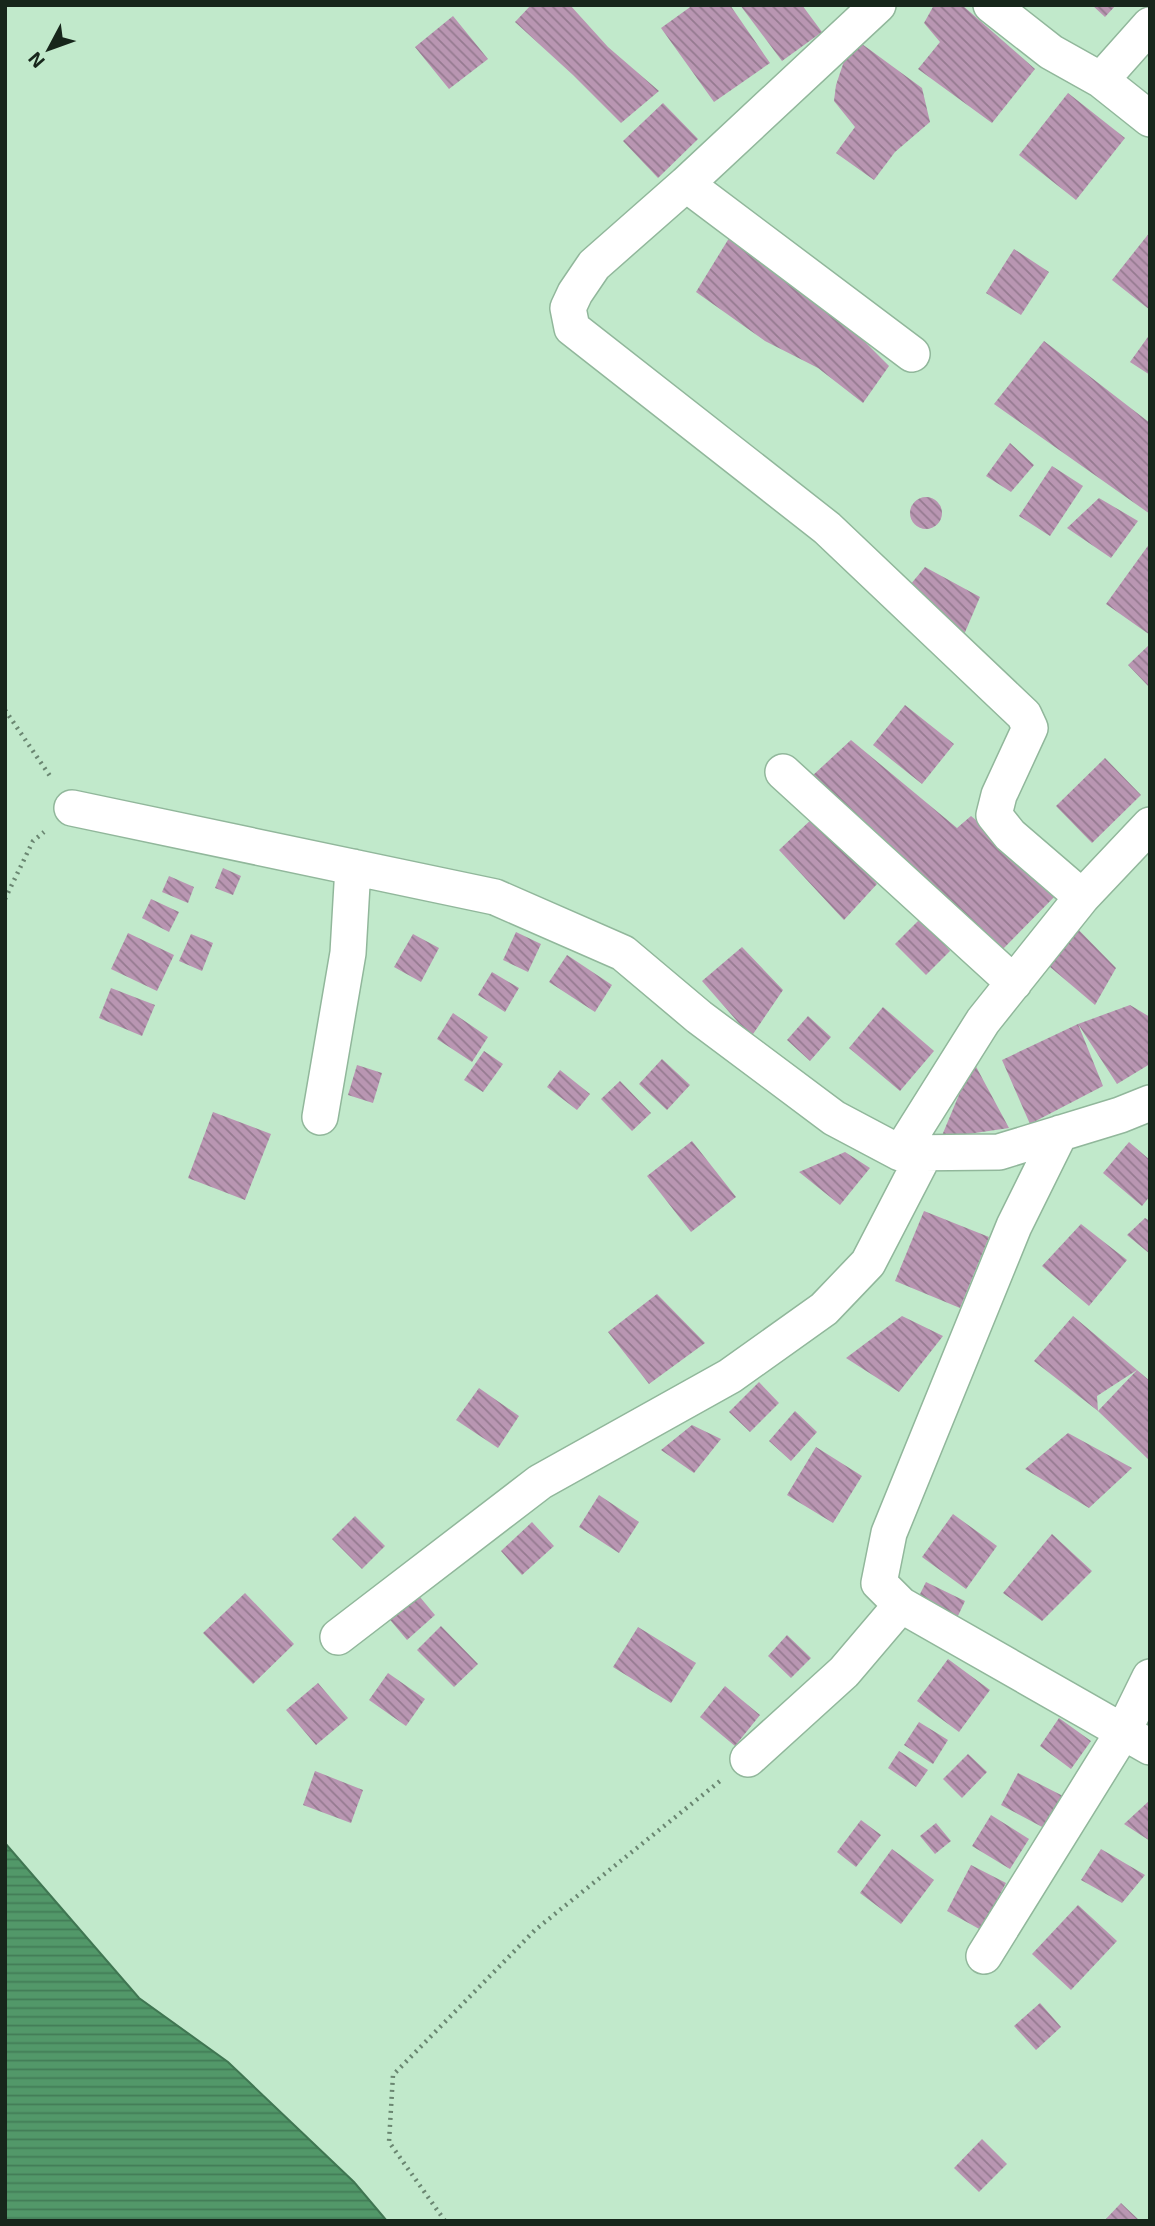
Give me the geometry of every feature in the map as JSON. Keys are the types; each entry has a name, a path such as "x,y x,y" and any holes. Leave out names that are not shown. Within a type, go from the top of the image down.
{"street":[{"path":"878,5 686,184 594,265 568,308 572,328 827,528 1024,715 1030,728 999,795 994,815 1010,835 1082,897"},
{"path":"991,5 1051,52 1101,80 1150,120"},
{"path":"1101,80 1150,26"},
{"path":"686,184 912,354"},
{"path":"783,772 1014,983"},
{"path":"72,808 495,897 623,953 699,1017 834,1118 913,1153 999,1152 1120,1115 1150,1103"},
{"path":"338,1637 540,1482 730,1376 824,1309 868,1263 913,1153 983,1021 1082,897 1150,825"},
{"path":"320,1117 348,953 353,867"},
{"path":"1060,1133 1014,1226 889,1533 878,1583 901,1605 1136,1739"},
{"path":"748,1759 844,1672 901,1605"},
{"path":"984,1956 1136,1739 1150,1677"}],"path":[{"path":"5,710 72,808 33,841 5,899"},
{"path":"445,2221 389,2142 393,2075 535,1930 748,1759"}],"shaded area":[{"path":"5,1843 139,1998 228,2062 354,2182 387,2221 5,2221"}],"building":[{"path":"531,5 570,5 608,47 659,91 621,123 515,22"},
{"path":"693,5 730,5 770,63 714,102 661,28"},
{"path":"740,5 802,5 822,32 782,61"},
{"path":"934,5 962,5 1035,69 992,123 918,69 940,42 924,23"},
{"path":"1092,5 1116,5 1105,17"},
{"path":"453,16 488,59 449,89 415,47"},
{"path":"862,44 922,88 930,122 895,152 874,180 836,153 855,127 834,101 836,85 845,58"},
{"path":"1068,93 1125,138 1076,200 1019,155"},
{"path":"663,103 698,139 658,178 623,141"},
{"path":"734,230 846,323 889,366 863,403 818,368 765,341 696,292"},
{"path":"1150,232 1150,310 1112,280"},
{"path":"1014,249 1049,272 1021,315 986,293"},
{"path":"1150,334 1150,375 1130,362"},
{"path":"1044,341 1150,423 1150,514 994,404"},
{"path":"1010,443 1034,465 1011,492 986,476"},
{"path":"1052,466 1083,486 1050,536 1019,516"},
{"path":"926,497 937,502 942,513 937,524 926,529 915,524 910,513 915,502"},
{"path":"1099,498 1138,521 1111,558 1067,528"},
{"path":"1150,543 1150,635 1106,604"},
{"path":"925,567 980,597 963,637 900,597"},
{"path":"1150,644 1150,688 1128,665"},
{"path":"905,705 954,744 922,784 873,745"},
{"path":"851,740 957,828 971,816 1060,891 1003,949 811,777"},
{"path":"1105,758 1141,795 1092,843 1056,806"},
{"path":"816,815 877,884 844,920 779,850"},
{"path":"223,868 241,876 233,895 215,888"},
{"path":"169,876 194,887 188,903 162,892"},
{"path":"151,899 179,912 169,932 142,918"},
{"path":"1066,917 1116,968 1095,1005 1043,961"},
{"path":"920,919 950,951 926,975 895,944"},
{"path":"516,932 541,944 528,972 503,960"},
{"path":"128,933 174,955 157,991 111,969"},
{"path":"191,934 213,943 202,971 179,961"},
{"path":"413,934 439,948 421,982 394,967"},
{"path":"742,947 783,990 751,1037 702,981"},
{"path":"567,955 612,985 595,1012 549,982"},
{"path":"492,972 519,988 505,1012 478,995"},
{"path":"111,988 155,1005 142,1036 99,1018"},
{"path":"1130,1005 1150,1017 1150,1064 1117,1084 1078,1024"},
{"path":"883,1007 934,1051 900,1091 849,1048"},
{"path":"453,1013 488,1037 472,1062 437,1039"},
{"path":"808,1016 831,1037 810,1061 787,1040"},
{"path":"1078,1024 1103,1086 1030,1124 1002,1060"},
{"path":"484,1051 503,1064 483,1092 464,1080"},
{"path":"662,1059 690,1085 667,1110 639,1084"},
{"path":"973,1061 1009,1128 941,1138"},
{"path":"357,1065 382,1073 373,1103 348,1095"},
{"path":"560,1070 590,1094 577,1110 547,1087"},
{"path":"620,1081 651,1113 632,1131 601,1099"},
{"path":"213,1112 271,1134 245,1200 188,1178"},
{"path":"692,1141 736,1197 691,1232 647,1176"},
{"path":"1129,1142 1150,1160 1150,1196 1142,1206 1103,1173"},
{"path":"845,1152 870,1168 840,1205 799,1172"},
{"path":"924,1211 989,1237 960,1308 895,1281"},
{"path":"1145,1218 1150,1221 1150,1254 1127,1235"},
{"path":"1081,1224 1127,1260 1089,1306 1042,1266"},
{"path":"657,1294 705,1343 649,1384 608,1332"},
{"path":"902,1316 943,1336 899,1392 846,1358"},
{"path":"1073,1316 1137,1370 1097,1396 1098,1411 1034,1361"},
{"path":"1137,1370 1150,1381 1150,1461 1098,1411"},
{"path":"759,1382 779,1403 750,1432 729,1412"},
{"path":"479,1388 519,1416 498,1448 456,1420"},
{"path":"795,1411 817,1432 791,1461 769,1441"},
{"path":"692,1425 721,1439 694,1473 661,1450"},
{"path":"1068,1433 1132,1468 1089,1508 1025,1469"},
{"path":"816,1447 862,1476 833,1523 787,1495"},
{"path":"599,1495 639,1522 619,1553 579,1527"},
{"path":"953,1514 997,1546 966,1589 922,1557"},
{"path":"355,1516 385,1546 362,1569 332,1539"},
{"path":"532,1522 554,1546 522,1575 501,1551"},
{"path":"1052,1534 1092,1571 1042,1621 1003,1593"},
{"path":"926,1582 965,1601 957,1618 918,1598"},
{"path":"414,1590 435,1615 407,1640 386,1615"},
{"path":"245,1593 294,1644 253,1684 203,1633"},
{"path":"441,1626 478,1664 454,1687 417,1650"},
{"path":"638,1627 696,1663 671,1703 613,1667"},
{"path":"787,1635 811,1658 791,1678 768,1656"},
{"path":"948,1659 990,1690 959,1732 917,1701"},
{"path":"388,1673 425,1699 406,1726 369,1700"},
{"path":"318,1683 348,1718 316,1745 286,1710"},
{"path":"725,1686 760,1715 735,1746 700,1717"},
{"path":"1059,1718 1091,1741 1071,1769 1040,1746"},
{"path":"919,1722 948,1740 933,1764 904,1745"},
{"path":"899,1751 928,1770 916,1787 888,1768"},
{"path":"968,1754 987,1772 962,1798 943,1779"},
{"path":"315,1771 363,1790 351,1823 303,1805"},
{"path":"1018,1773 1063,1796 1046,1829 1001,1805"},
{"path":"1150,1800 1150,1841 1124,1824"},
{"path":"991,1815 1029,1839 1010,1869 972,1846"},
{"path":"861,1820 881,1835 856,1867 837,1852"},
{"path":"936,1823 951,1841 935,1854 920,1836"},
{"path":"892,1849 934,1880 901,1924 860,1893"},
{"path":"1101,1849 1145,1875 1122,1903 1081,1880"},
{"path":"971,1865 1006,1883 981,1930 947,1911"},
{"path":"1078,1905 1117,1941 1071,1990 1032,1954"},
{"path":"1040,2003 1061,2027 1036,2050 1014,2026"},
{"path":"982,2139 1007,2164 979,2192 954,2168"},
{"path":"1121,2203 1140,2221 1104,2221"}]}
